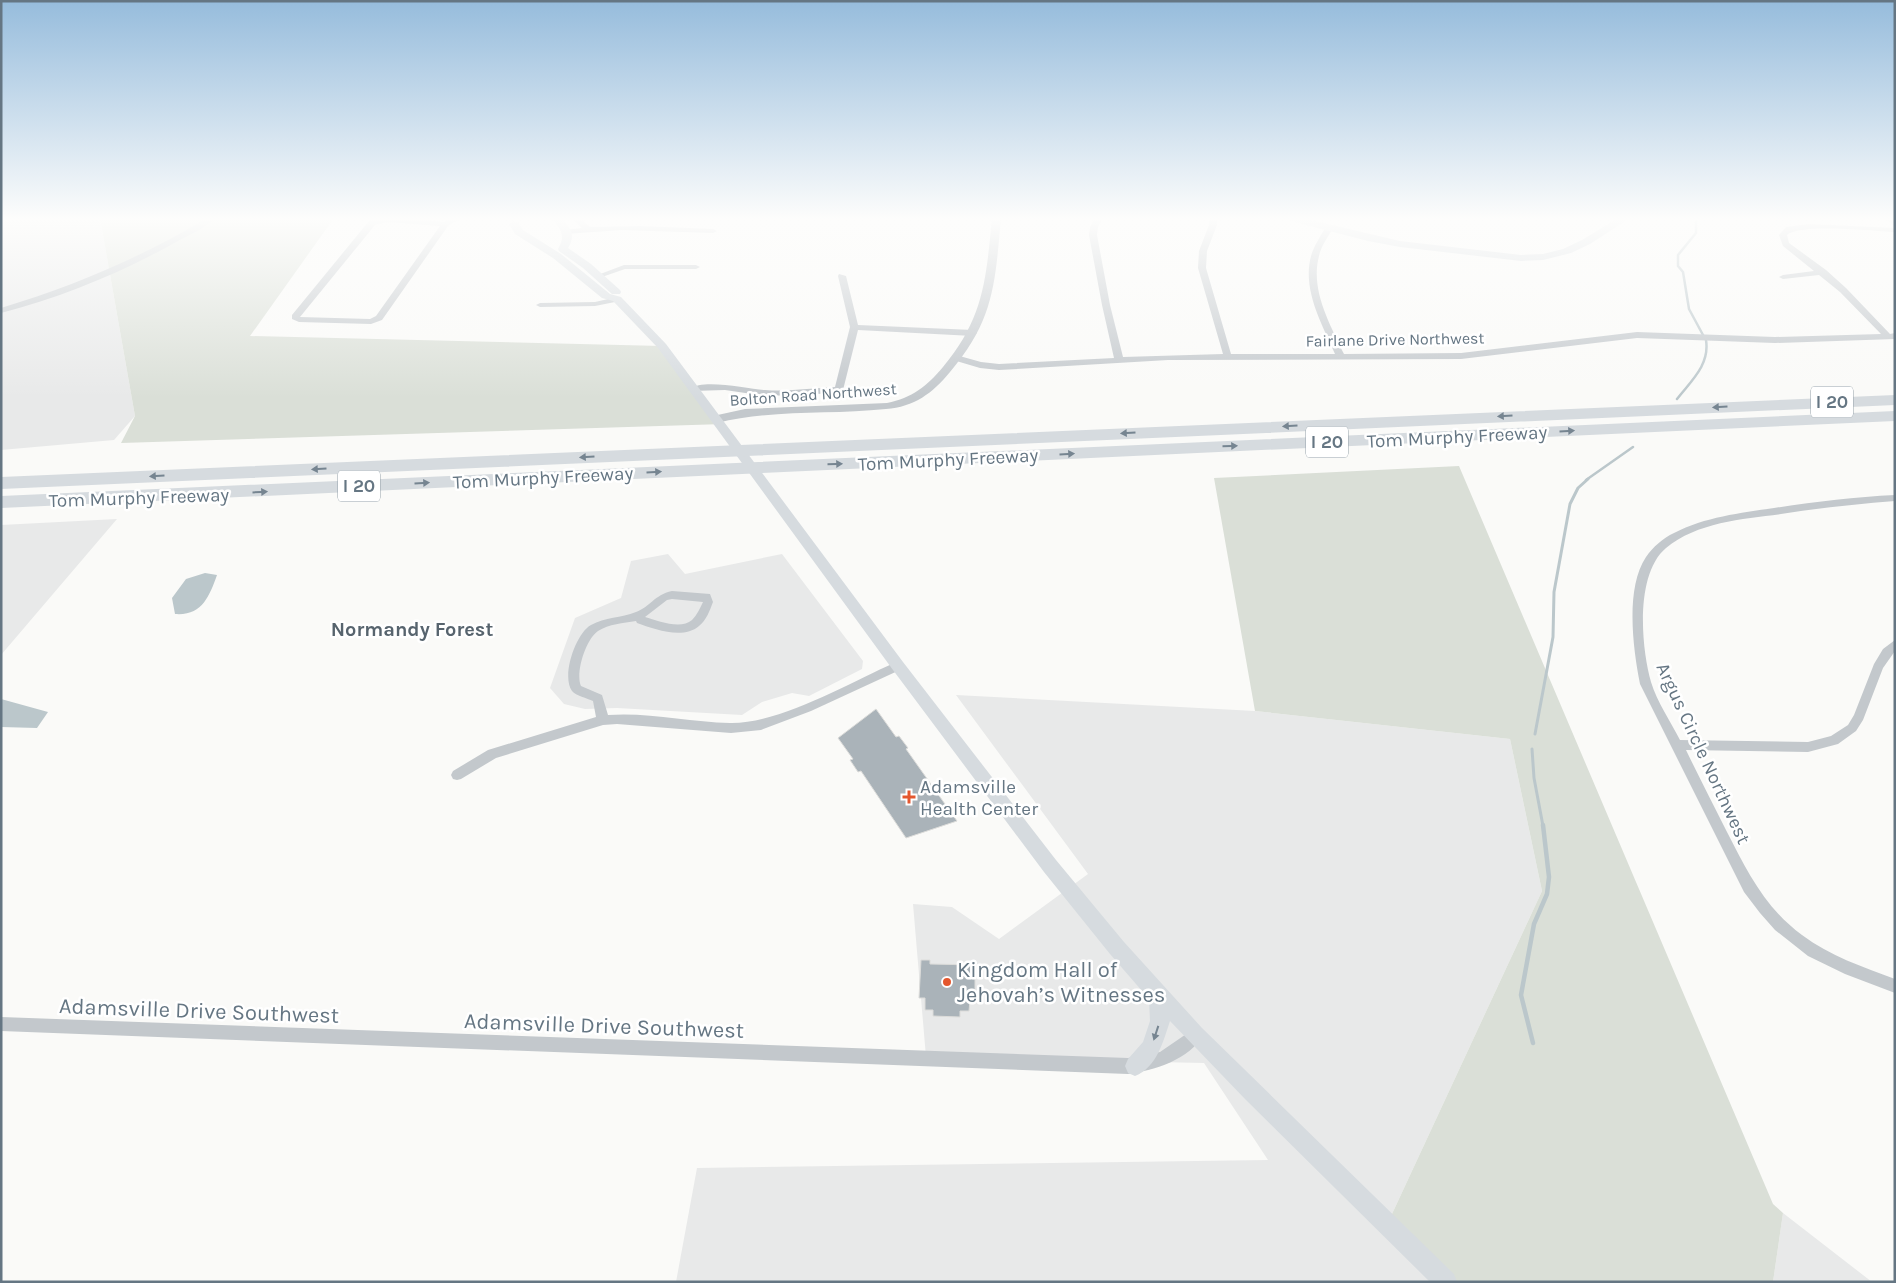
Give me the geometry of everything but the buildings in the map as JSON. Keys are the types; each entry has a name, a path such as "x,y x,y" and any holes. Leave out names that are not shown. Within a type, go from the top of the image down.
{"highway":[{"path":"1769,404 1895,395"},
{"name":"Tom Murphy Freeway","path":"1,483 1769,404 1895,400"},
{"name":"Tom Murphy Freeway","path":"1,502 214,494 1895,416"}],"main road":[{"path":"584,278 606,296 617,299 662,346 898,666 1050,866 1117,948 1196,1035 1293,1134 1446,1282"},
{"path":"601,278 619,295 617,299"},
{"path":"1135,1066 1151,1048 1160,1021 1159,994"}],"street":[{"path":"1,312 97,278"},
{"path":"327,278 295,317 299,320 371,322 379,318 407,278"},
{"path":"694,389 725,387 766,393 839,390 854,328 842,278"},
{"name":"Bolton Road Northwest","path":"717,419 745,412 904,404 928,392 956,358 973,333 984,303 989,278"},
{"path":"1101,278 1119,359"},
{"path":"1205,278 1228,357"},
{"path":"1312,278 1317,300 1341,357"},
{"path":"1830,278 1892,336"},
{"path":"540,305 595,304 617,299"},
{"path":"854,328 973,333"},
{"name":"Fairlane Drive Northwest","path":"956,358 980,365 1000,367 1119,359 1461,356 1636,335 1775,340 1892,336"},
{"name":"Argus Circle Northwest","path":"1895,498 1833,503 1724,520 1694,528 1667,543 1652,558 1643,577 1640,594 1638,639 1640,660 1646,684 1749,888 1764,910 1780,927 1825,959 1895,986"},
{"path":"603,720 598,698 576,689 573,680 575,663 586,635 593,629 611,621 639,616 664,597 672,595 706,597 708,602 696,622 690,626 656,625 641,620 639,616"},
{"path":"1676,746 1808,747 1834,740 1852,728 1859,717 1878,667 1887,652 1895,644"},
{"path":"457,774 492,754 603,720 617,719 731,728 761,725 807,708 898,666"},
{"name":"Adamsville Drive Southwest","path":"1,1024 1135,1066 1150,1064 1166,1058 1182,1048 1196,1035"}],"shaded area":[{"path":"1,278 111,278 135,416 114,440 1,450"},
{"path":"111,278 291,278 250,336 662,346 724,424 121,443 135,416"},
{"path":"1459,466 1773,1204 1783,1213 1773,1282 1437,1282 1385,1229 1542,891 1510,739 1255,711 1214,478"},
{"path":"117,519 53,594 1,655 1,525"},
{"path":"668,554 685,574 782,554 863,661 862,669 809,696 792,693 762,702 742,715 617,708 585,709 564,704 550,688 575,618 621,598 631,561"},
{"path":"205,573 217,575 211,591 203,604 192,612 175,614 172,598 186,579"},
{"path":"956,695 1255,711 1510,739 1542,891 1385,1229 1437,1282 676,1282 697,1168 1268,1160 1204,1063 926,1057 913,904 952,907 999,939 1088,874"},
{"path":"1,699 48,712 37,728 1,727"},
{"path":"1783,1213 1872,1282 1773,1282"}],"waterway":[{"path":"1684,278 1689,309 1703,335"},
{"path":"1677,399 1702,365 1705,357 1706,340"},
{"path":"1586,480 1633,447"},
{"path":"1535,734 1553,637 1554,592 1570,504 1578,488 1588,479"},
{"path":"1532,749 1534,778 1543,826"},
{"path":"1533,1043 1521,995 1534,924 1547,894 1549,877 1543,825"}],"place":[{"name":"Adamsville Health Center","path":"909,797"},
{"name":"Kingdom Hall of Jehovah’s Witnesses","path":"947,982"}],"district":[{"name":"Normandy Forest","path":"412,629"}]}
